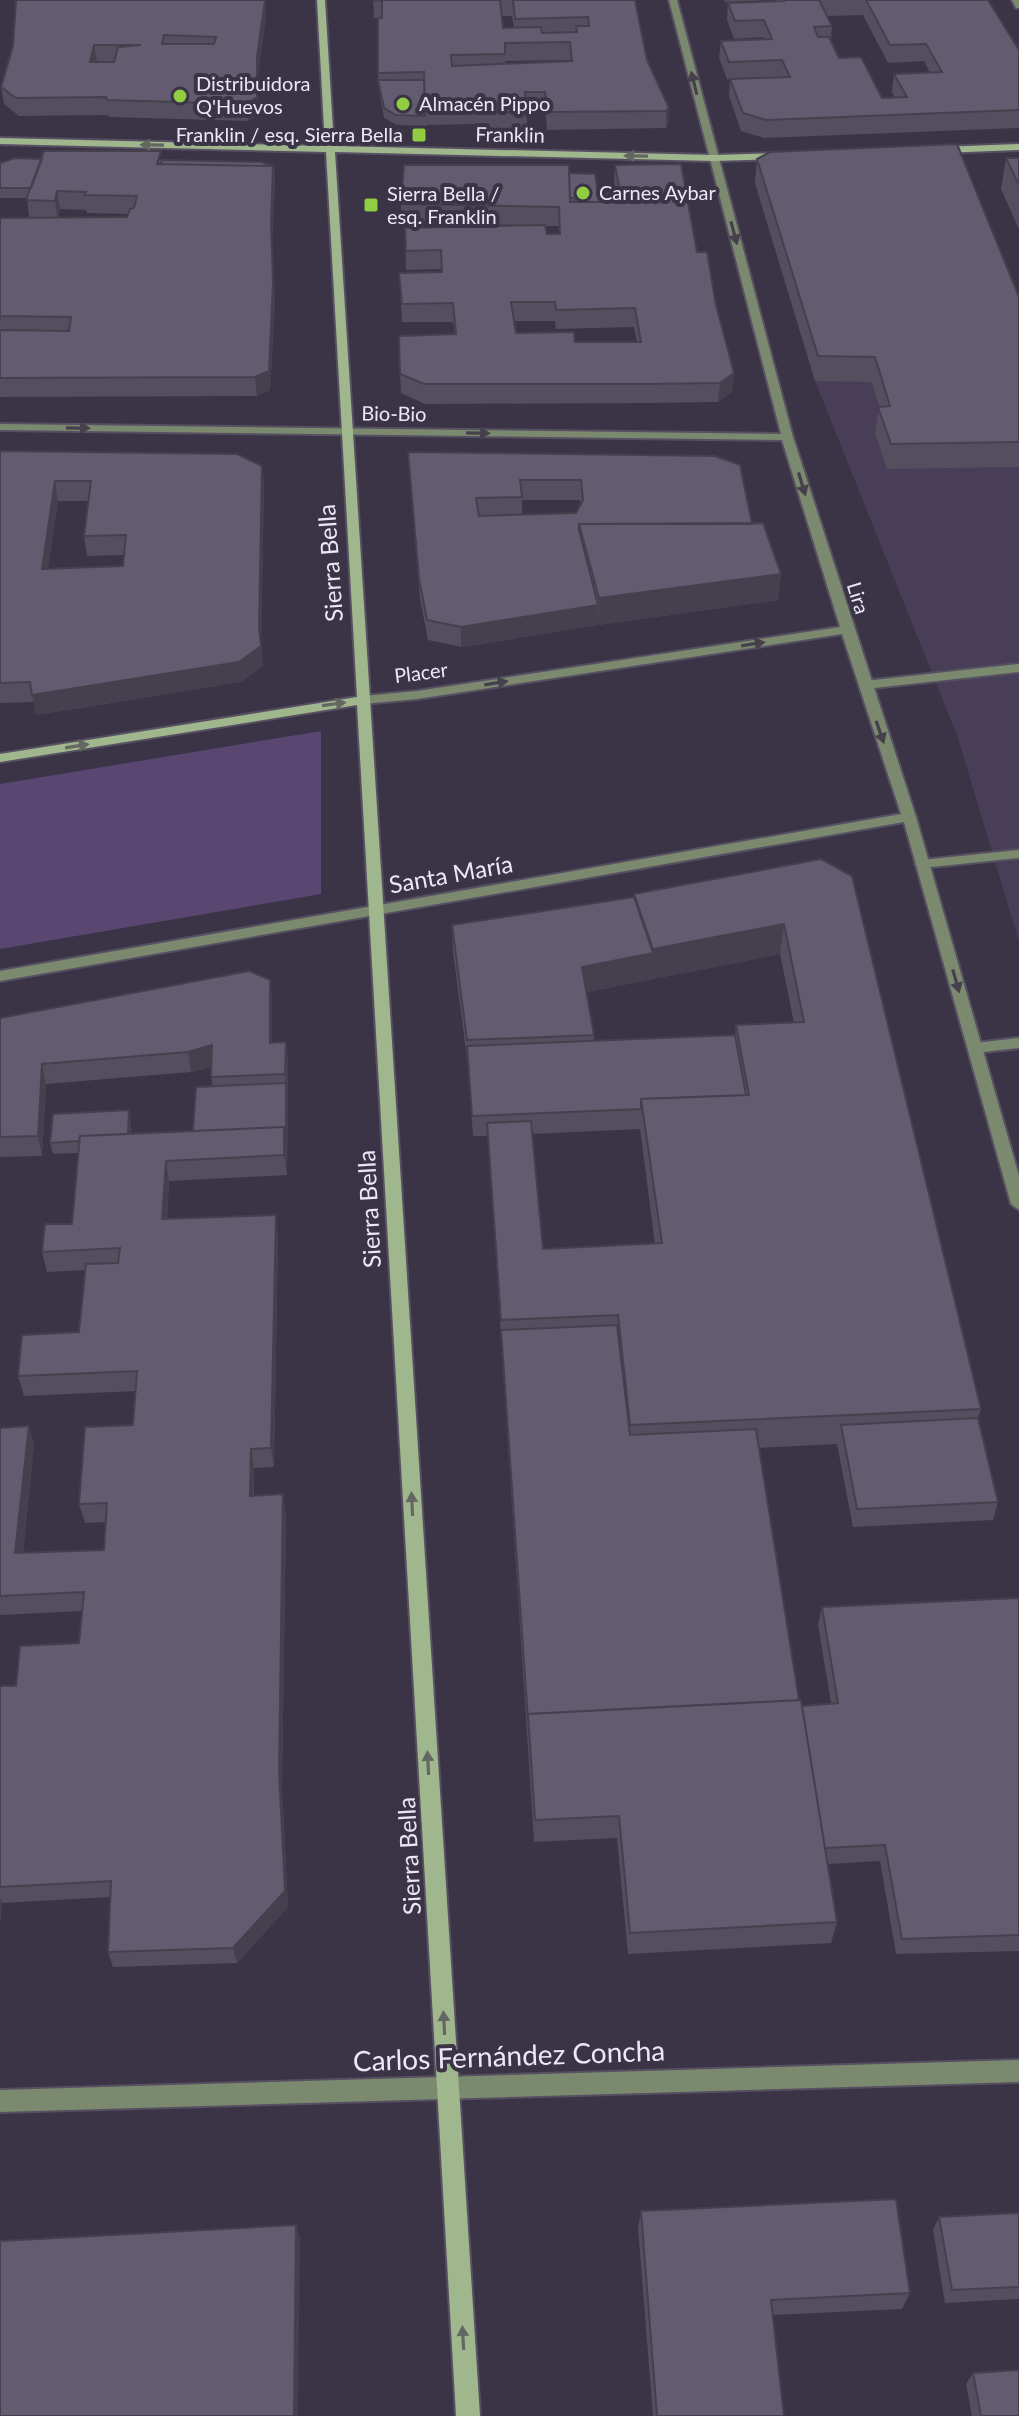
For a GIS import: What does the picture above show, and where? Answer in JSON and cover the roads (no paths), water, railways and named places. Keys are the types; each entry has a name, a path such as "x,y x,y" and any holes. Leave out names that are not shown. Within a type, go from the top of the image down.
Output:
{"main road":[{"name":"Sierra Bella","path":"321,0 468,2416"},
{"name":"Franklin","path":"0,141 714,158 790,155"},
{"path":"927,151 1019,147"},
{"name":"Placer","path":"0,758 363,700"}],"street":[{"name":"Lira","path":"673,0 787,437 909,817 1019,1204"},
{"path":"1016,0 1019,6"},
{"name":"Bio-Bio","path":"0,427 787,437"},
{"name":"Placer","path":"363,700 417,695 847,630"},
{"path":"865,685 1019,668"},
{"name":"Santa María","path":"0,976 909,817"},
{"path":"922,864 1019,854"},
{"path":"975,1048 1019,1043"},
{"name":"Carlos Fernández Concha","path":"0,2101 1019,2071"}],"place":[{"name":"Distribuidora Q'Huevos","path":"180,96"},
{"name":"Almacén Pippo","path":"403,104"},
{"name":"Franklin / esq. Sierra Bella","path":"419,135"},
{"name":"Carnes Aybar","path":"583,193"},
{"name":"Sierra Bella / esq. Franklin","path":"371,205"}]}
